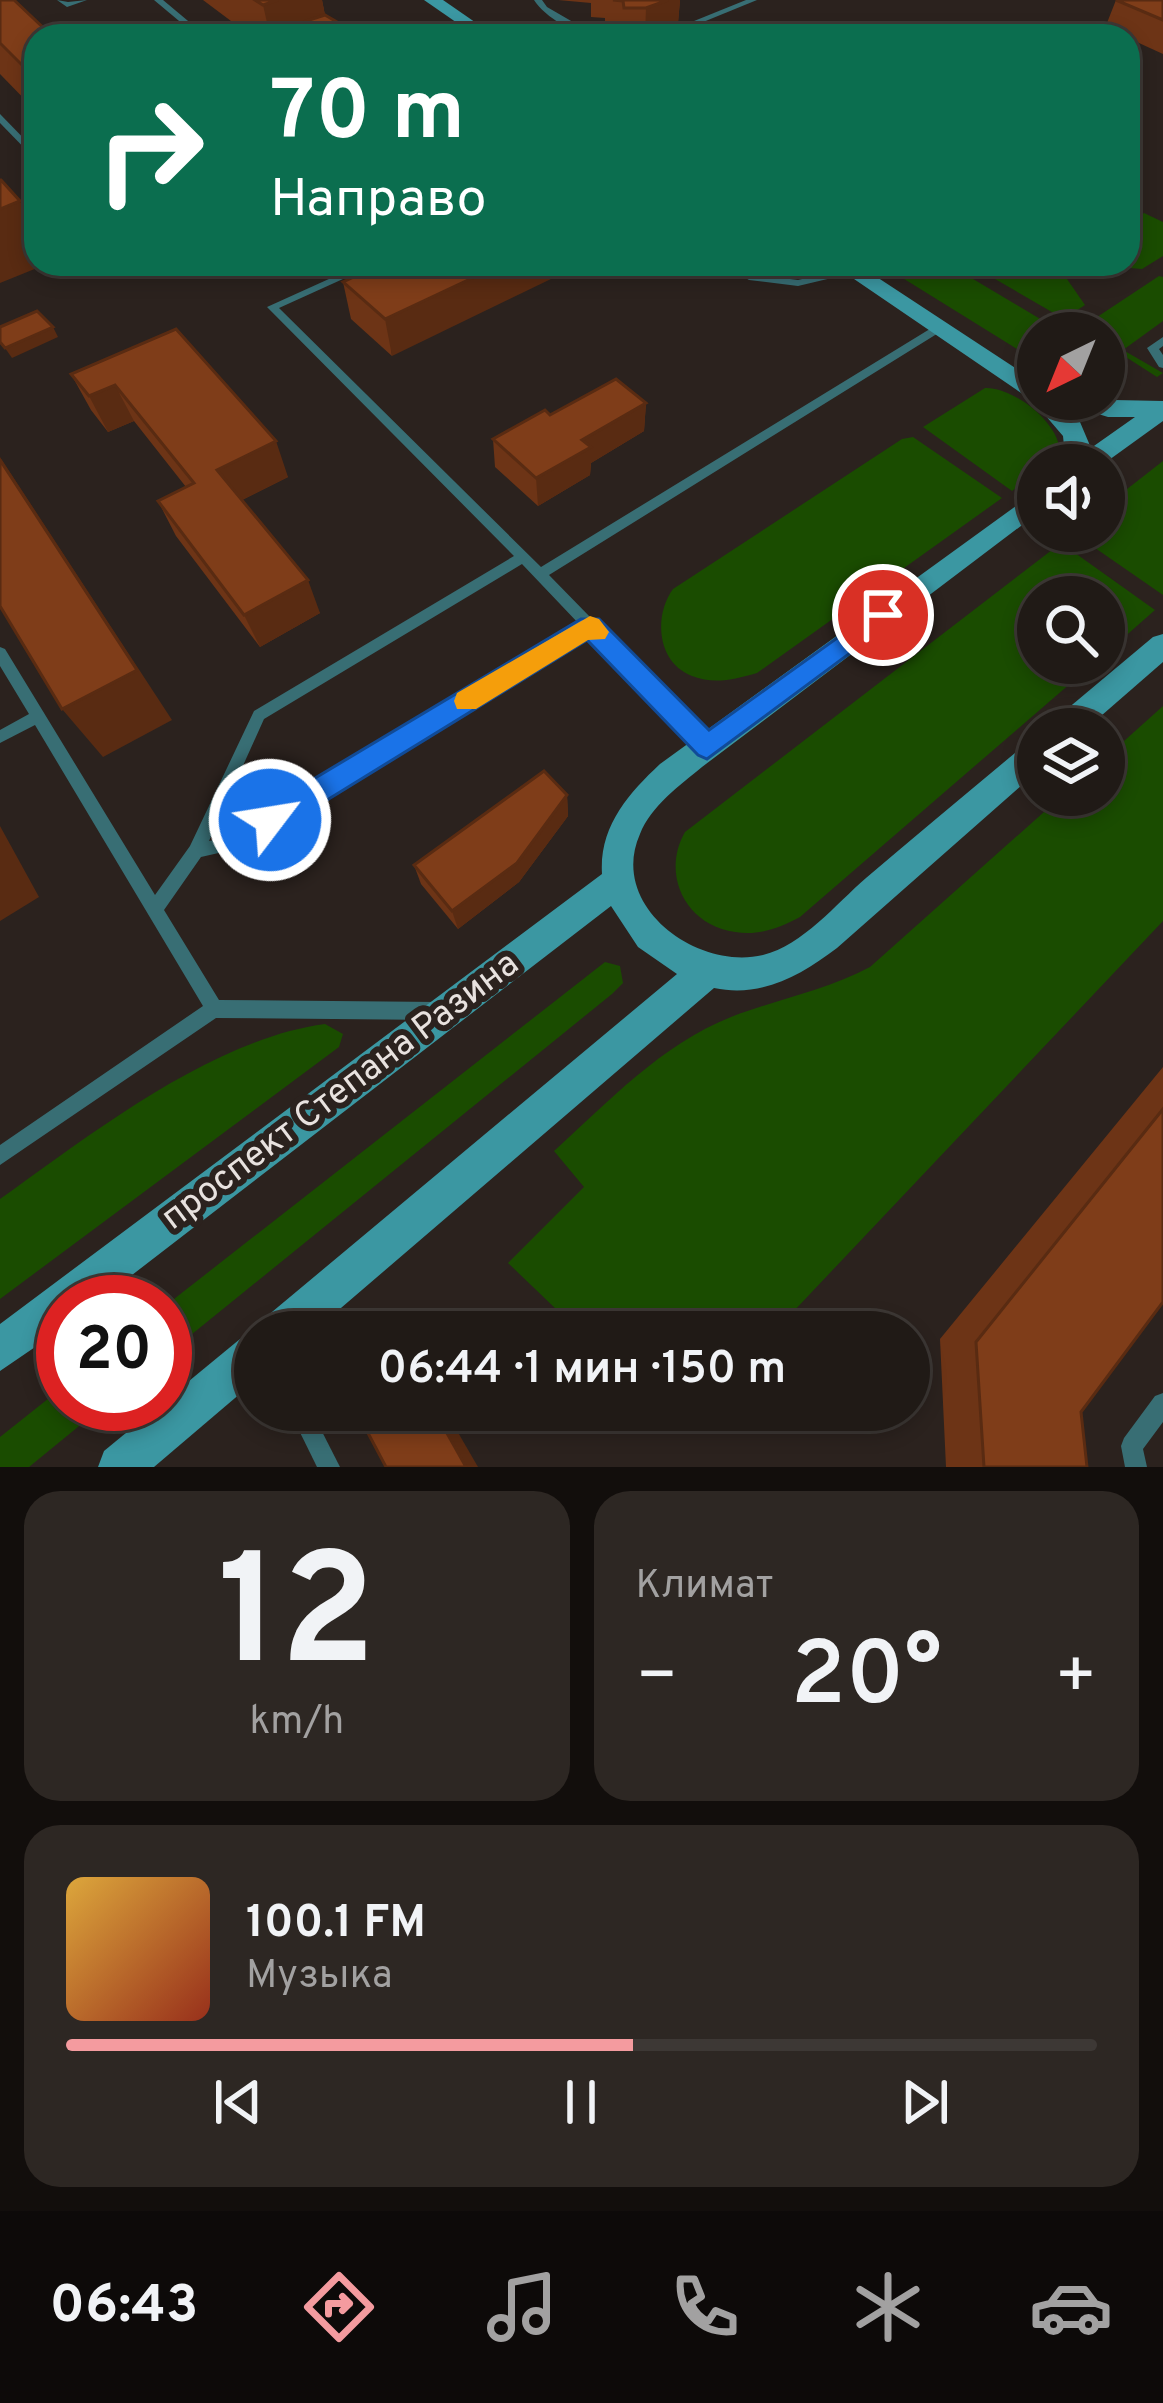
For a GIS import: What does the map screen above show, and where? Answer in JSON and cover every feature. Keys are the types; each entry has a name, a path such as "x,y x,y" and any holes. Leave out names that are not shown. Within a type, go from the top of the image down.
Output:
{"main road":[{"path":"432,0 467,24"},
{"path":"862,276 1017,378"},
{"path":"992,359 1017,372"},
{"path":"1125,409 1163,409"},
{"path":"1112,444 1163,409"},
{"path":"1017,516 707,747 644,800 625,827 615,856 618,881 630,913 666,952 705,974 761,973 810,947 1017,770"},
{"path":"1090,708 1163,645"},
{"name":"проспект Степана Разина","path":"99,1275 618,881"},
{"path":"306,1311 705,974"},
{"name":"проспект Степана Разина","path":"0,1350 36,1323"},
{"path":"120,1467 234,1372"}],"lane":[{"path":"62,0 67,5 83,0"},
{"path":"158,0 187,24"},
{"path":"538,0 544,9 571,24"},
{"path":"692,24 753,0"},
{"path":"0,117 24,144"},
{"path":"343,276 272,308 524,557 707,747"},
{"path":"749,277 798,284 822,276"},
{"path":"540,574 942,327"},
{"path":"1163,341 1153,348 1163,364"},
{"path":"155,909 196,850 259,715 524,557"},
{"path":"196,850 230,844 590,626"},
{"path":"0,653 214,1009"},
{"path":"0,737 38,716"},
{"path":"0,1156 214,1009 448,1011"},
{"path":"1136,1467 1132,1446 1163,1404"},
{"path":"311,1431 329,1467"}],"green space":[{"path":"1140,216 1163,222 1163,256 1142,269 1140,269"},
{"path":"899,276 968,276 1029,312 1017,312 1017,349"},
{"path":"990,276 1065,276 1085,305 1074,312 1052,312"},
{"path":"1163,277 1163,321 1125,349 1125,312 1105,312"},
{"path":"1125,351 1163,373 1157,377 1125,356"},
{"path":"985,388 997,389 1017,398 1017,420 1045,420 1059,444 1017,444 1017,487 1012,491 923,427"},
{"path":"913,437 1002,498 757,673 708,680 692,676 671,660 661,624 673,589 902,439"},
{"path":"1163,461 1163,595 1101,552 1125,552 1125,491"},
{"path":"1049,552 1074,552 1107,576 1018,576"},
{"path":"1017,577 1017,684 1070,684 1042,708 1017,708 1017,730 800,917 752,933 703,919 682,895 677,880 678,848 685,832"},
{"path":"1125,589 1155,610 1125,636"},
{"path":"1163,706 1163,921 794,1311 558,1311 508,1263 584,1187 554,1151 637,1076 706,1028 870,967 1039,816 1125,816 1125,740"},
{"path":"605,962 620,966 623,983 612,994 192,1334 192,1285"},
{"path":"325,1024 343,1034 339,1047 0,1299 0,1199 113,1119 197,1069 282,1033"},
{"path":"36,1408 36,1431 73,1431 29,1467 0,1467 0,1437"}],"building":[{"path":"0,0 14,0 39,24 24,24 24,67 0,43"},
{"path":"613,0 668,0 646,8 624,8 623,1"},
{"path":"1116,0 1163,0 1163,20"},
{"path":"325,15 337,22 310,24 306,21"},
{"path":"0,180 20,201 0,209"},
{"path":"356,276 476,276 385,319 343,282"},
{"path":"37,311 53,327 5,348 0,327"},
{"path":"176,329 276,441 217,470 308,580 244,615 158,501 194,483 115,385 89,396 71,374"},
{"path":"616,379 646,403 582,440 591,447 536,478 493,439 545,410 550,415"},
{"path":"0,460 137,670 62,709 0,606"},
{"path":"544,771 567,795 517,863 452,911 414,865"},
{"path":"1163,1109 1163,1302 1081,1412 1087,1467 984,1467 976,1342"},
{"path":"367,1431 446,1431 466,1467 386,1467"}],"slow traffic":[{"path":"467,701 590,626 596,632"}],"route":[{"path":"270,820 590,626 707,747 883,615"}]}
